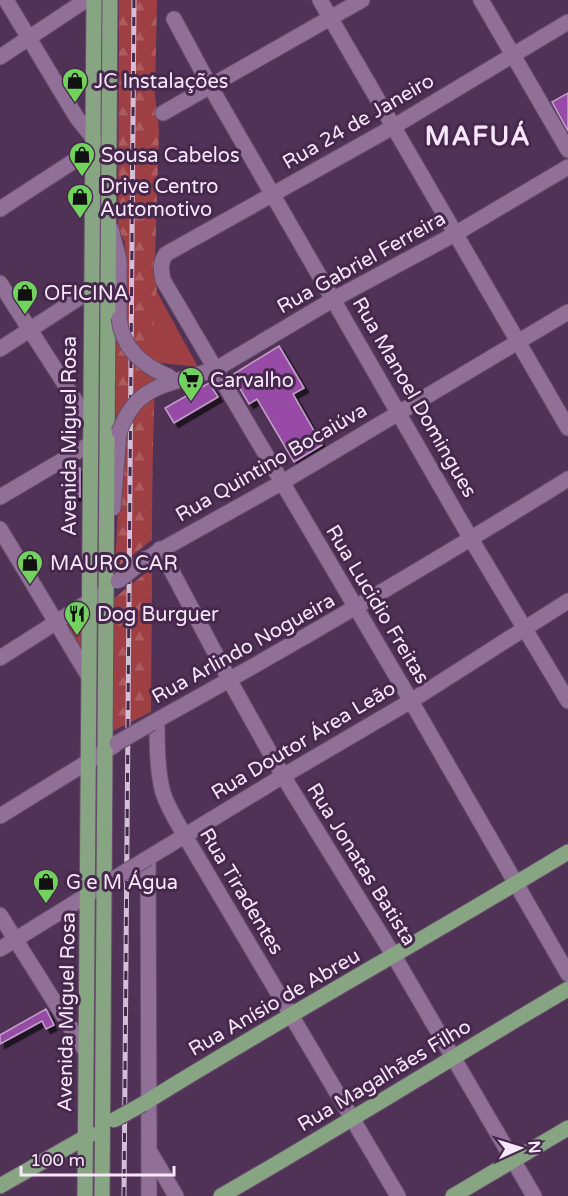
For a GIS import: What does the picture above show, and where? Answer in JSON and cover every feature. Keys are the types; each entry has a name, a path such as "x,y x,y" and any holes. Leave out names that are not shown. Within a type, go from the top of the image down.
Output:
{"main road":[{"name":"Avenida Miguel Rosa","path":"85,1196 89,422 94,0"},
{"name":"Avenida Miguel Rosa","path":"102,1196 109,1124 111,586 105,537 111,0"},
{"path":"94,90 111,89"},
{"name":"Rua Anísio de Abreu","path":"0,1186 109,1124 568,852"},
{"name":"Rua Magalhães Filho","path":"221,1196 353,1120 568,989"},
{"path":"453,1196 568,1128"}],"street":[{"path":"0,209 94,143 76,118 6,0"},
{"path":"0,57 86,0"},
{"path":"320,0 568,428"},
{"path":"163,113 362,0"},
{"path":"481,0 568,150"},
{"name":"Rua Manoel Domingues","path":"174,19 210,86 471,539 568,701"},
{"name":"Rua 24 de Janeiro","path":"166,254 393,127 568,22"},
{"name":"Rua Gabriel Ferreira","path":"105,537 113,504 119,432 137,400 155,388 174,380 216,369 334,299 455,234 568,166"},
{"path":"110,221 119,260 119,318 123,334 137,358 153,370 174,380"},
{"name":"Rua Lucidio Freitas","path":"166,254 162,259 160,269 163,280 411,701 568,974"},
{"path":"0,283 89,422"},
{"path":"0,349 91,290"},
{"name":"Rua Quintino Bocaiúva","path":"0,658 89,602 154,553 281,483 568,312"},
{"path":"0,497 90,444"},
{"name":"Rua Arlindo Nogueira","path":"0,816 111,747 355,608 568,479"},
{"path":"0,529 88,677"},
{"name":"Rua Jonatas Batista","path":"154,553 283,776 394,956 534,1196"},
{"name":"Rua Doutor Área Leão","path":"0,949 88,893 411,701 568,601"},
{"name":"Rua Tiradentes","path":"154,722 164,795 185,836 398,1196"},
{"path":"148,858 146,1102 149,1196"},
{"path":"0,915 86,1052"},
{"path":"149,1150 176,1196"}],"green space":[{"path":"119,0 157,0 155,95 159,130 152,540 115,569 121,445 124,430 116,419 115,330 123,323 125,243 118,227"},
{"path":"156,290 198,367 151,362"},
{"path":"152,568 151,712 113,731 113,599"},
{"path":"81,616 82,648 79,649 63,625"}],"building":[{"path":"568,93 568,131 552,102"},
{"path":"279,346 304,388 293,394 322,445 294,462 257,399 249,404 232,375"},
{"name":"Carvalho","path":"209,383 218,397 174,423 165,408"},
{"path":"70,468 80,468 80,497 67,495 63,472 70,471"},
{"path":"46,1009 54,1025 46,1029 42,1021 0,1044 0,1035"}],"railway":[{"path":"124,1196 134,0"}],"place":[{"name":"JC Instalações","path":"75,104"},
{"name":"Sousa Cabelos","path":"82,178"},
{"name":"Drive Centro Automotivo","path":"80,220"},
{"name":"OFICINA","path":"25,316"},
{"name":"Carvalho","path":"191,403"},
{"name":"MAURO CAR","path":"30,586"},
{"name":"Dog Burguer","path":"77,637"},
{"name":"G e M Água","path":"46,905"}],"district":[{"name":"MAFUÁ","path":"478,136"}]}
